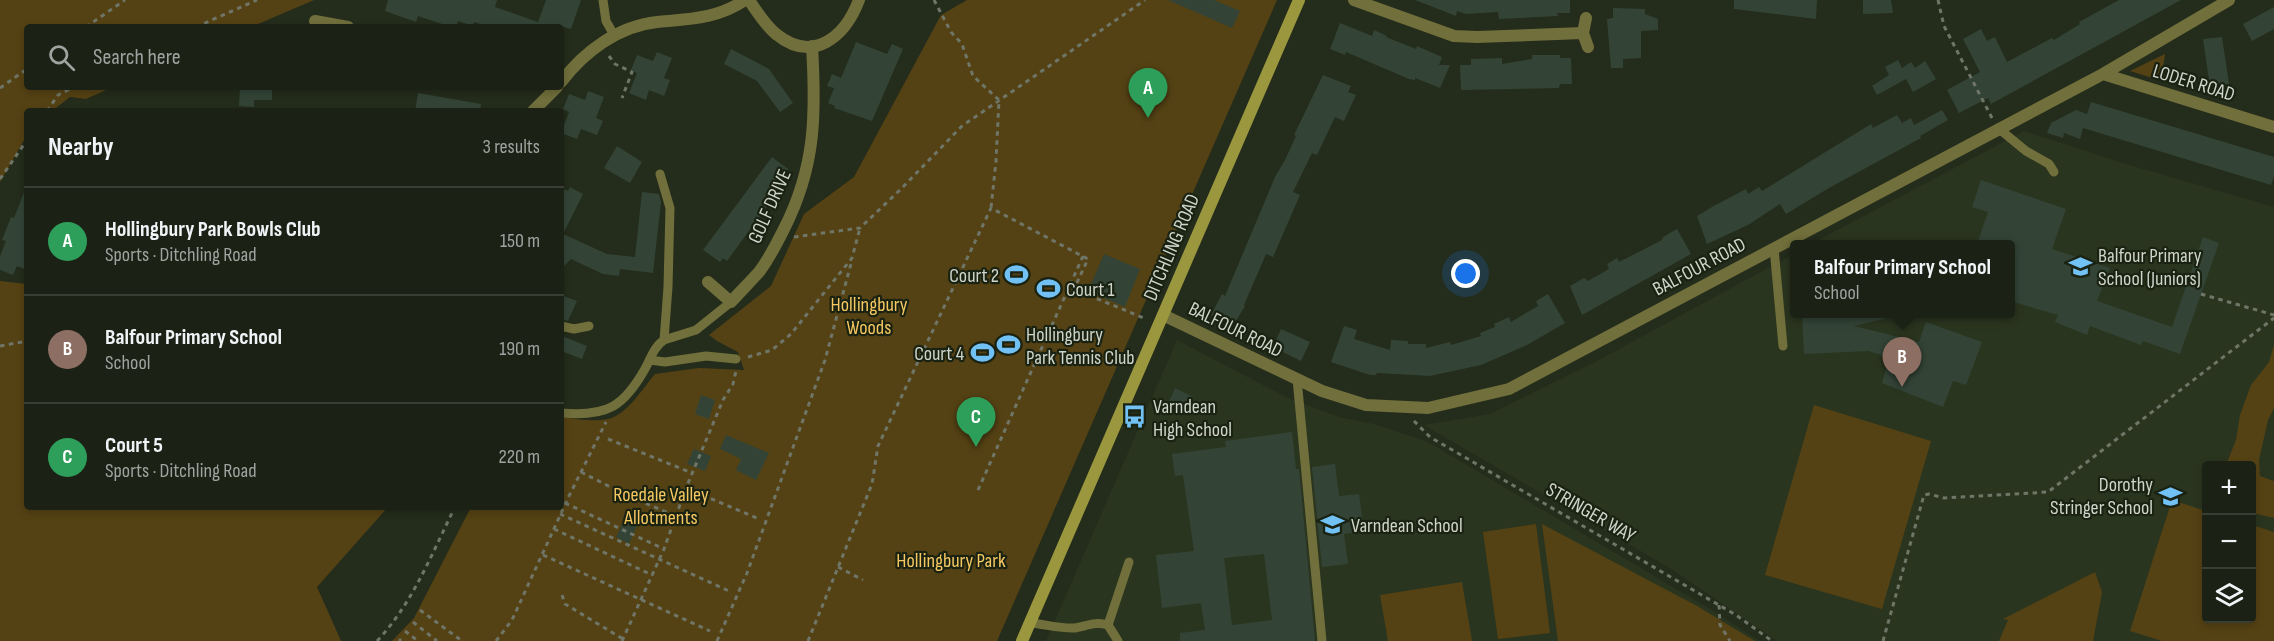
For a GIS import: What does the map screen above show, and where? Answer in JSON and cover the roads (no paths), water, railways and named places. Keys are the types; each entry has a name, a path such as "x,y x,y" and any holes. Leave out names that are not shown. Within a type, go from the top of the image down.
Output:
{"street":[{"path":"567,67 614,35 646,24 707,18 747,0 776,34 795,44 812,46 825,43 843,30 862,1"},
{"name":"DITCHLING ROAD","path":"1022,641 1299,0"},
{"path":"1354,0 1454,36 1583,33"},
{"name":"BALFOUR ROAD","path":"1161,320 1322,390 1366,405 1428,408 1509,389 2103,74 2229,0"},
{"path":"1586,18 1583,33 1588,47"},
{"path":"315,21 332,24"},
{"name":"GOLF DRIVE","path":"731,302 759,271 779,239 798,198 808,166 813,138 815,111 812,46"},
{"name":"LODER ROAD","path":"2103,74 2274,127"},
{"path":"536,108 554,90"},
{"path":"708,282 731,302"}],"lane":[{"path":"603,0 606,21 614,35"},
{"path":"1998,129 2026,151 2049,164 2054,172"},
{"path":"660,174 670,208 664,340"},
{"path":"1774,248 1783,346"},
{"path":"564,413 587,414 610,409 625,399 656,347 664,340 696,330 731,302"},
{"path":"564,327 574,329 589,326"},
{"path":"650,360 665,362 706,356 736,359"},
{"path":"1297,379 1322,641"},
{"path":"1108,625 1129,562"},
{"path":"1030,623 1069,628 1092,623 1108,625"},
{"path":"1108,625 1118,641"}],"place":[{"name":"Hollingbury Park Bowls Club","path":"1148,118"},
{"name":"Balfour Primary School (Juniors)","path":"2080,266"},
{"name":"Court 2","path":"1017,275"},
{"name":"Court 1","path":"1048,289"},
{"name":"Hollingbury Park Tennis Club","path":"1008,345"},
{"name":"Court 4","path":"982,353"},
{"name":"Balfour Primary School","path":"1902,387"},
{"name":"Varndean High School","path":"1135,417"},
{"name":"Court 5","path":"976,447"},
{"name":"Dorothy Stringer School","path":"2171,496"},
{"name":"Varndean School","path":"1333,525"}],"park label":[{"name":"Hollingbury Woods","path":"869,316"},
{"name":"Roedale Valley Allotments","path":"661,506"},
{"name":"Hollingbury Park","path":"951,560"}]}
